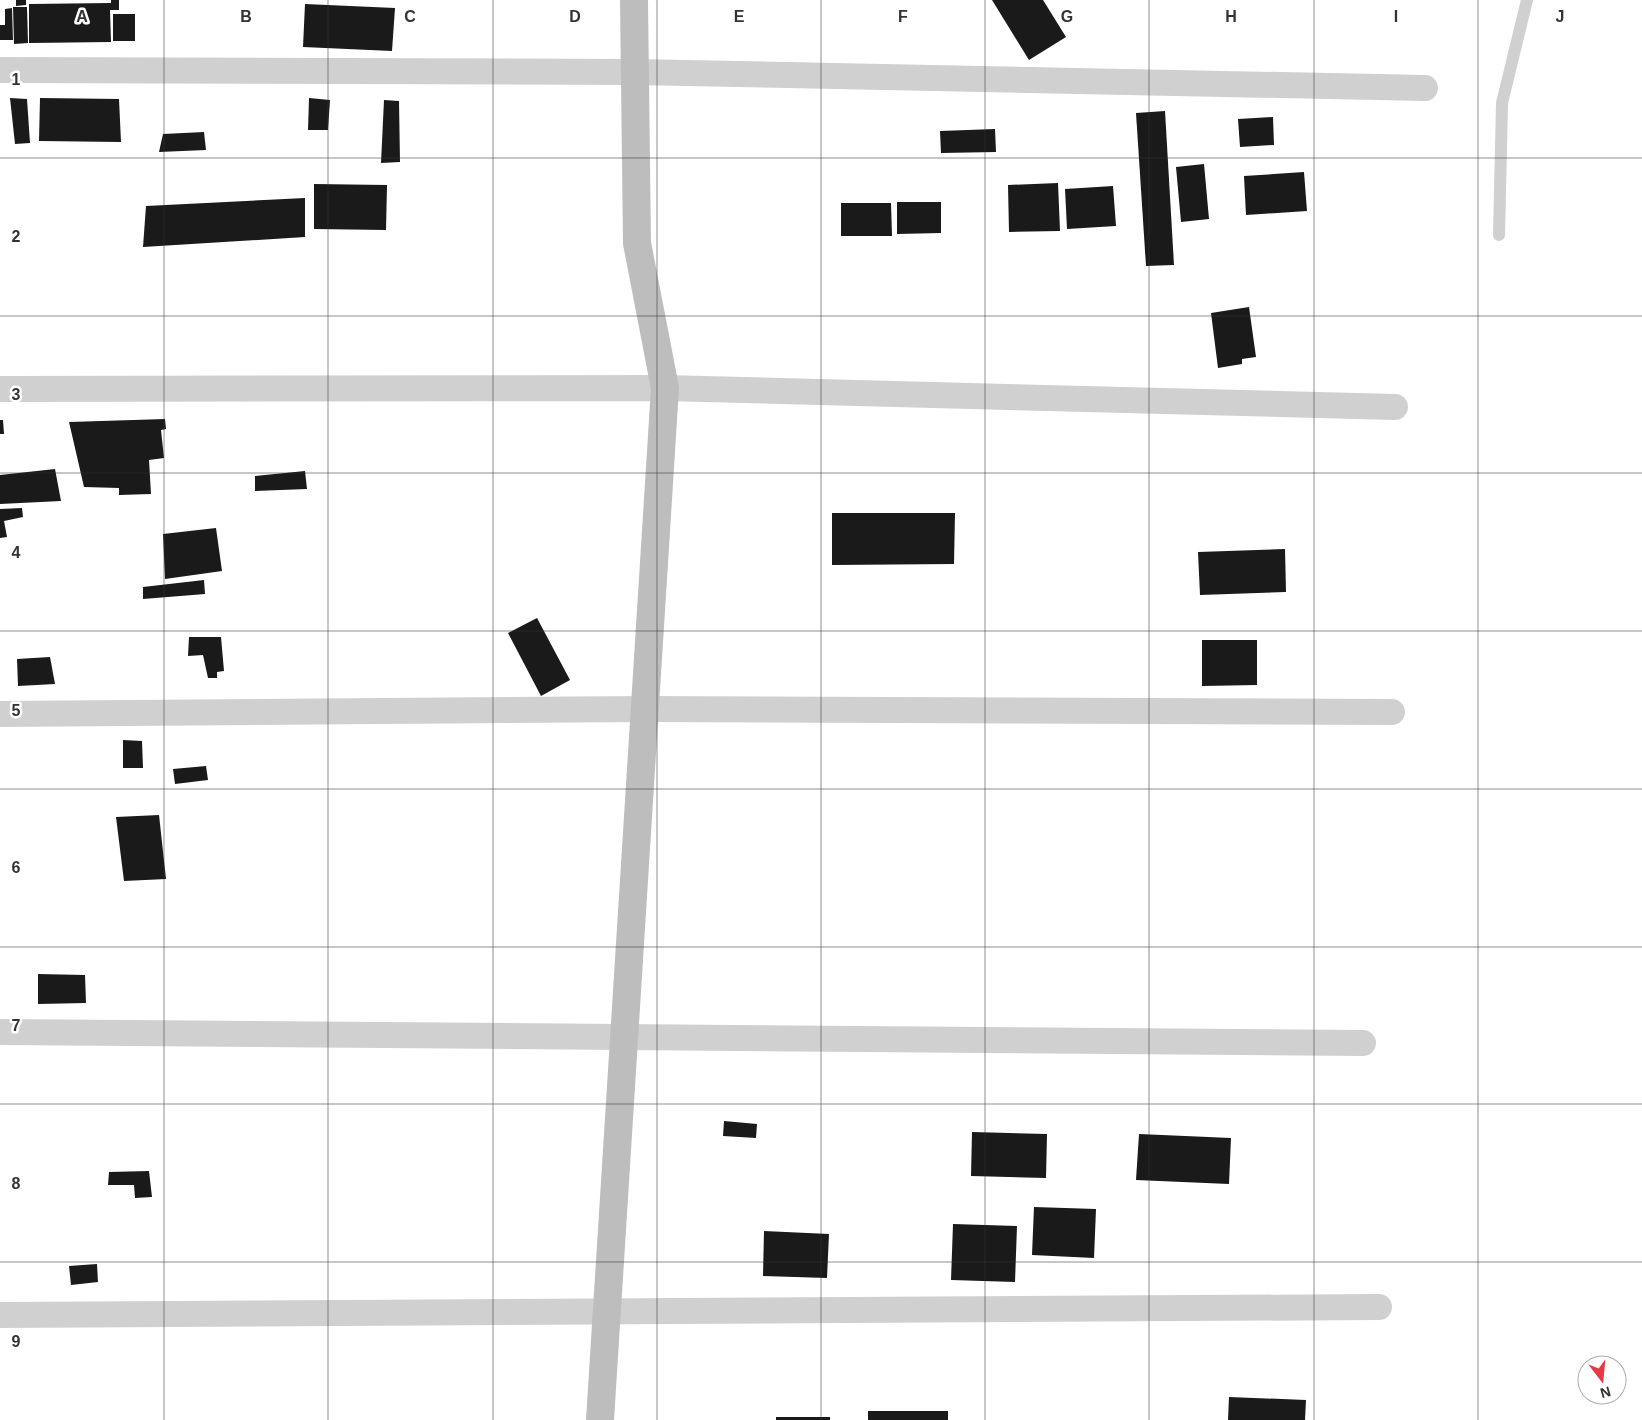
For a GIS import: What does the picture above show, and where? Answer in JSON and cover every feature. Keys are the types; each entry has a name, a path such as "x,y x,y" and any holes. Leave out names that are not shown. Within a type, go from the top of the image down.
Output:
{"street":[{"path":"600,1420 665,388 637,243 634,0"},
{"path":"0,70 635,72 1425,88"},
{"path":"0,389 665,388 1395,407"},
{"path":"0,714 644,709 1392,712"},
{"path":"0,1032 1363,1043"},
{"path":"0,1314 1380,1307"}],"lane":[{"path":"1499,235 1502,103 1527,0"}],"building":[{"path":"16,0 26,0 26,5 16,6"},
{"path":"111,0 119,0 119,10 110,10 111,42 29,43 29,4 111,3"},
{"path":"992,0 1043,0 1066,37 1029,60"},
{"path":"305,4 395,8 392,51 303,47"},
{"path":"13,7 27,7 28,43 14,44"},
{"path":"12,8 13,40 0,40 0,25 5,25 5,9"},
{"path":"113,14 135,14 135,41 113,41"},
{"path":"10,98 27,99 30,143 15,144"},
{"path":"40,98 119,99 121,142 39,141"},
{"path":"309,98 330,100 328,130 308,130"},
{"path":"384,100 399,101 400,162 381,163"},
{"path":"1165,111 1174,265 1146,266 1136,113"},
{"path":"1273,117 1274,145 1240,147 1238,119"},
{"path":"995,129 996,152 941,153 940,131"},
{"path":"204,132 206,150 159,152 163,134"},
{"path":"1204,164 1209,219 1181,222 1176,167"},
{"path":"1304,172 1307,211 1246,215 1244,176"},
{"path":"1058,183 1060,231 1009,232 1008,185"},
{"path":"314,184 387,185 386,230 314,229"},
{"path":"1113,186 1116,226 1067,229 1065,189"},
{"path":"305,198 305,237 143,247 146,206"},
{"path":"897,202 941,202 941,233 897,234"},
{"path":"841,203 891,203 892,236 841,236"},
{"path":"1249,307 1256,357 1242,359 1242,364 1218,368 1211,313"},
{"path":"165,419 166,429 161,430 164,458 149,460 151,494 119,495 119,488 84,487 69,422"},
{"path":"0,420 3,420 4,434 0,434"},
{"path":"55,469 61,501 0,504 0,475"},
{"path":"305,471 307,489 255,491 255,476"},
{"path":"22,508 23,517 4,521 7,537 0,538 0,509"},
{"path":"832,513 955,513 954,564 832,565"},
{"path":"216,528 222,571 165,579 163,534"},
{"path":"1285,549 1286,592 1200,595 1198,552"},
{"path":"204,580 205,594 143,599 143,587"},
{"path":"537,618 570,680 541,696 508,633"},
{"path":"189,637 221,637 224,671 217,672 217,678 208,678 203,655 188,656"},
{"path":"1202,640 1257,640 1257,685 1202,686"},
{"path":"50,657 55,684 18,686 17,659"},
{"path":"123,740 142,741 143,768 123,768"},
{"path":"206,766 208,780 175,784 173,769"},
{"path":"159,815 166,879 124,881 116,817"},
{"path":"38,974 85,975 86,1003 38,1004"},
{"path":"724,1121 757,1124 756,1138 723,1136"},
{"path":"972,1132 1047,1134 1046,1178 971,1176"},
{"path":"1139,1134 1231,1138 1229,1184 1136,1180"},
{"path":"149,1171 152,1197 135,1198 134,1185 108,1185 109,1172"},
{"path":"1034,1207 1096,1209 1094,1258 1032,1255"},
{"path":"953,1224 1017,1226 1015,1282 951,1280"},
{"path":"764,1231 829,1234 827,1278 763,1276"},
{"path":"97,1264 98,1282 71,1285 69,1266"},
{"path":"1229,1397 1306,1400 1305,1420 1228,1420"},
{"path":"868,1411 948,1411 948,1420 868,1420"},
{"path":"776,1417 830,1417 830,1420 776,1420"}]}
